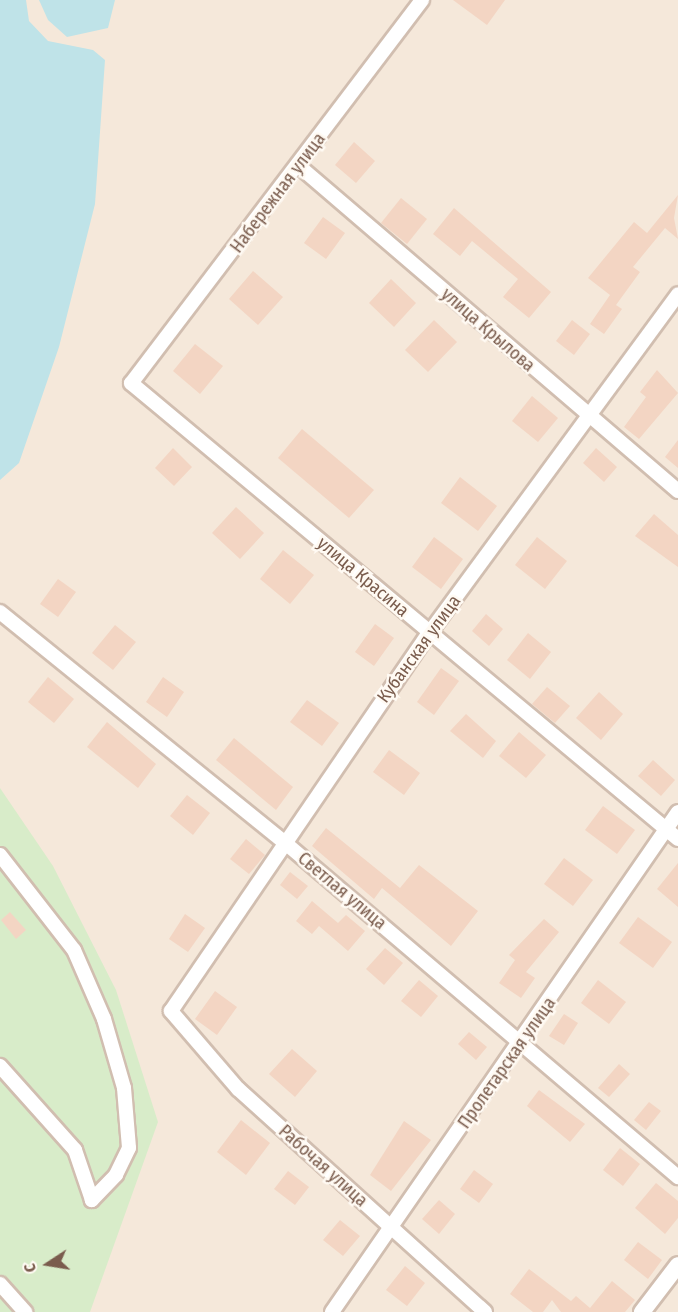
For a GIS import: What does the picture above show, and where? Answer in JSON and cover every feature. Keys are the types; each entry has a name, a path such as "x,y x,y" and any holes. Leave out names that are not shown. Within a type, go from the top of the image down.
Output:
{"street":[{"name":"Набережная улица","path":"131,383 300,167 422,0"},
{"name":"улица Крылова","path":"300,167 591,420 678,491"},
{"name":"Кубанская улица","path":"171,1011 283,841 430,632 591,420 678,294"},
{"name":"улица Красина","path":"131,383 678,840"},
{"name":"Светлая улица","path":"0,612 283,841 678,1178"},
{"name":"Пролетарская улица","path":"332,1312 522,1044 678,812"},
{"path":"0,855 74,950 104,1019 124,1088 129,1148 93,1200 75,1150 0,1066"},
{"name":"Рабочая улица","path":"171,1011 238,1089 485,1312"},
{"path":"642,1312 678,1265"},
{"path":"0,1284 25,1312"}],"shaded area":[{"path":"0,0 678,0 678,1312 0,1312"}],"green space":[{"path":"0,788 53,866 116,990 158,1122 90,1312 0,1312"}],"water":[{"path":"0,0 26,0 29,21 48,41 93,50 105,60 95,204 59,347 19,463 0,480"},
{"path":"39,0 115,0 108,28 67,37 48,20"}],"building":[{"path":"453,0 505,0 487,25"},
{"path":"354,142 375,161 356,183 335,165"},
{"path":"678,195 674,218 678,239 665,228 633,267 640,272 616,305 622,309 604,334 590,324 610,295 588,278 634,222 647,233"},
{"path":"401,198 427,219 407,244 381,223"},
{"path":"454,208 551,292 529,318 503,297 518,279 472,241 460,256 433,234"},
{"path":"323,217 345,233 326,259 304,243"},
{"path":"253,271 283,297 258,325 229,299"},
{"path":"391,279 416,303 394,327 369,303"},
{"path":"434,320 457,342 428,372 405,350"},
{"path":"572,320 590,334 574,355 556,341"},
{"path":"195,344 223,366 200,394 173,371"},
{"path":"657,370 678,393 639,439 624,427 646,397 640,392"},
{"path":"532,396 558,418 538,442 512,421"},
{"path":"302,429 374,490 349,518 278,458"},
{"path":"678,440 678,468 665,457"},
{"path":"173,448 192,467 174,486 155,468"},
{"path":"596,448 617,467 604,482 583,463"},
{"path":"460,477 497,506 478,531 441,503"},
{"path":"236,507 264,533 240,559 212,533"},
{"path":"654,514 678,535 678,567 635,536"},
{"path":"434,537 463,559 441,589 412,567"},
{"path":"537,537 567,561 545,589 515,565"},
{"path":"283,550 314,575 290,604 260,579"},
{"path":"58,579 76,592 58,617 40,604"},
{"path":"486,614 503,629 489,646 472,631"},
{"path":"375,624 394,638 374,666 355,652"},
{"path":"115,625 136,642 113,670 92,653"},
{"path":"528,633 551,652 530,679 507,660"},
{"path":"441,668 459,681 434,715 417,702"},
{"path":"48,677 74,699 54,723 28,702"},
{"path":"163,677 184,692 167,717 146,702"},
{"path":"547,687 570,706 555,723 532,704"},
{"path":"599,692 623,714 601,740 576,718"},
{"path":"307,700 339,723 322,746 290,722"},
{"path":"466,714 496,741 483,758 450,731"},
{"path":"107,722 156,764 138,788 87,747"},
{"path":"519,732 546,755 526,778 499,756"},
{"path":"234,738 293,787 276,810 216,760"},
{"path":"389,750 420,773 404,795 373,772"},
{"path":"653,760 675,780 661,796 638,776"},
{"path":"187,795 210,813 193,835 170,816"},
{"path":"603,806 635,830 617,854 585,830"},
{"path":"326,828 400,888 419,865 478,911 451,946 382,888 374,899 312,846"},
{"path":"246,839 265,855 249,874 230,859"},
{"path":"564,858 593,880 573,906 544,884"},
{"path":"678,863 678,907 657,889"},
{"path":"290,872 308,886 297,899 280,885"},
{"path":"312,901 338,923 346,915 365,931 348,951 319,926 312,934 296,921"},
{"path":"10,912 26,930 16,939 1,920"},
{"path":"185,914 205,928 188,952 169,939"},
{"path":"638,917 672,942 653,968 619,943"},
{"path":"544,919 559,932 526,972 535,978 521,998 499,983 515,960 509,955"},
{"path":"385,948 403,963 384,985 366,969"},
{"path":"419,980 438,996 421,1017 401,1001"},
{"path":"598,980 626,1002 609,1024 581,1003"},
{"path":"215,991 237,1007 217,1035 195,1019"},
{"path":"564,1014 578,1023 564,1045 549,1036"},
{"path":"469,1032 487,1047 476,1060 458,1044"},
{"path":"292,1049 317,1071 295,1097 269,1074"},
{"path":"619,1064 630,1074 609,1097 598,1088"},
{"path":"539,1090 585,1124 570,1142 527,1106"},
{"path":"649,1102 661,1111 646,1130 634,1120"},
{"path":"241,1120 270,1143 246,1175 217,1152"},
{"path":"404,1121 431,1140 391,1191 370,1175"},
{"path":"620,1148 640,1164 623,1186 603,1170"},
{"path":"474,1170 493,1184 479,1203 460,1189"},
{"path":"288,1171 309,1187 295,1205 274,1189"},
{"path":"656,1183 678,1201 678,1218 665,1234 635,1208"},
{"path":"439,1200 455,1214 439,1234 422,1219"},
{"path":"340,1220 360,1236 343,1256 323,1240"},
{"path":"638,1242 662,1260 648,1279 624,1260"},
{"path":"405,1266 425,1283 407,1306 386,1290"},
{"path":"529,1269 571,1301 576,1296 590,1308 612,1281 635,1300 625,1312 561,1312 552,1300 543,1312 533,1312 510,1294"}]}
